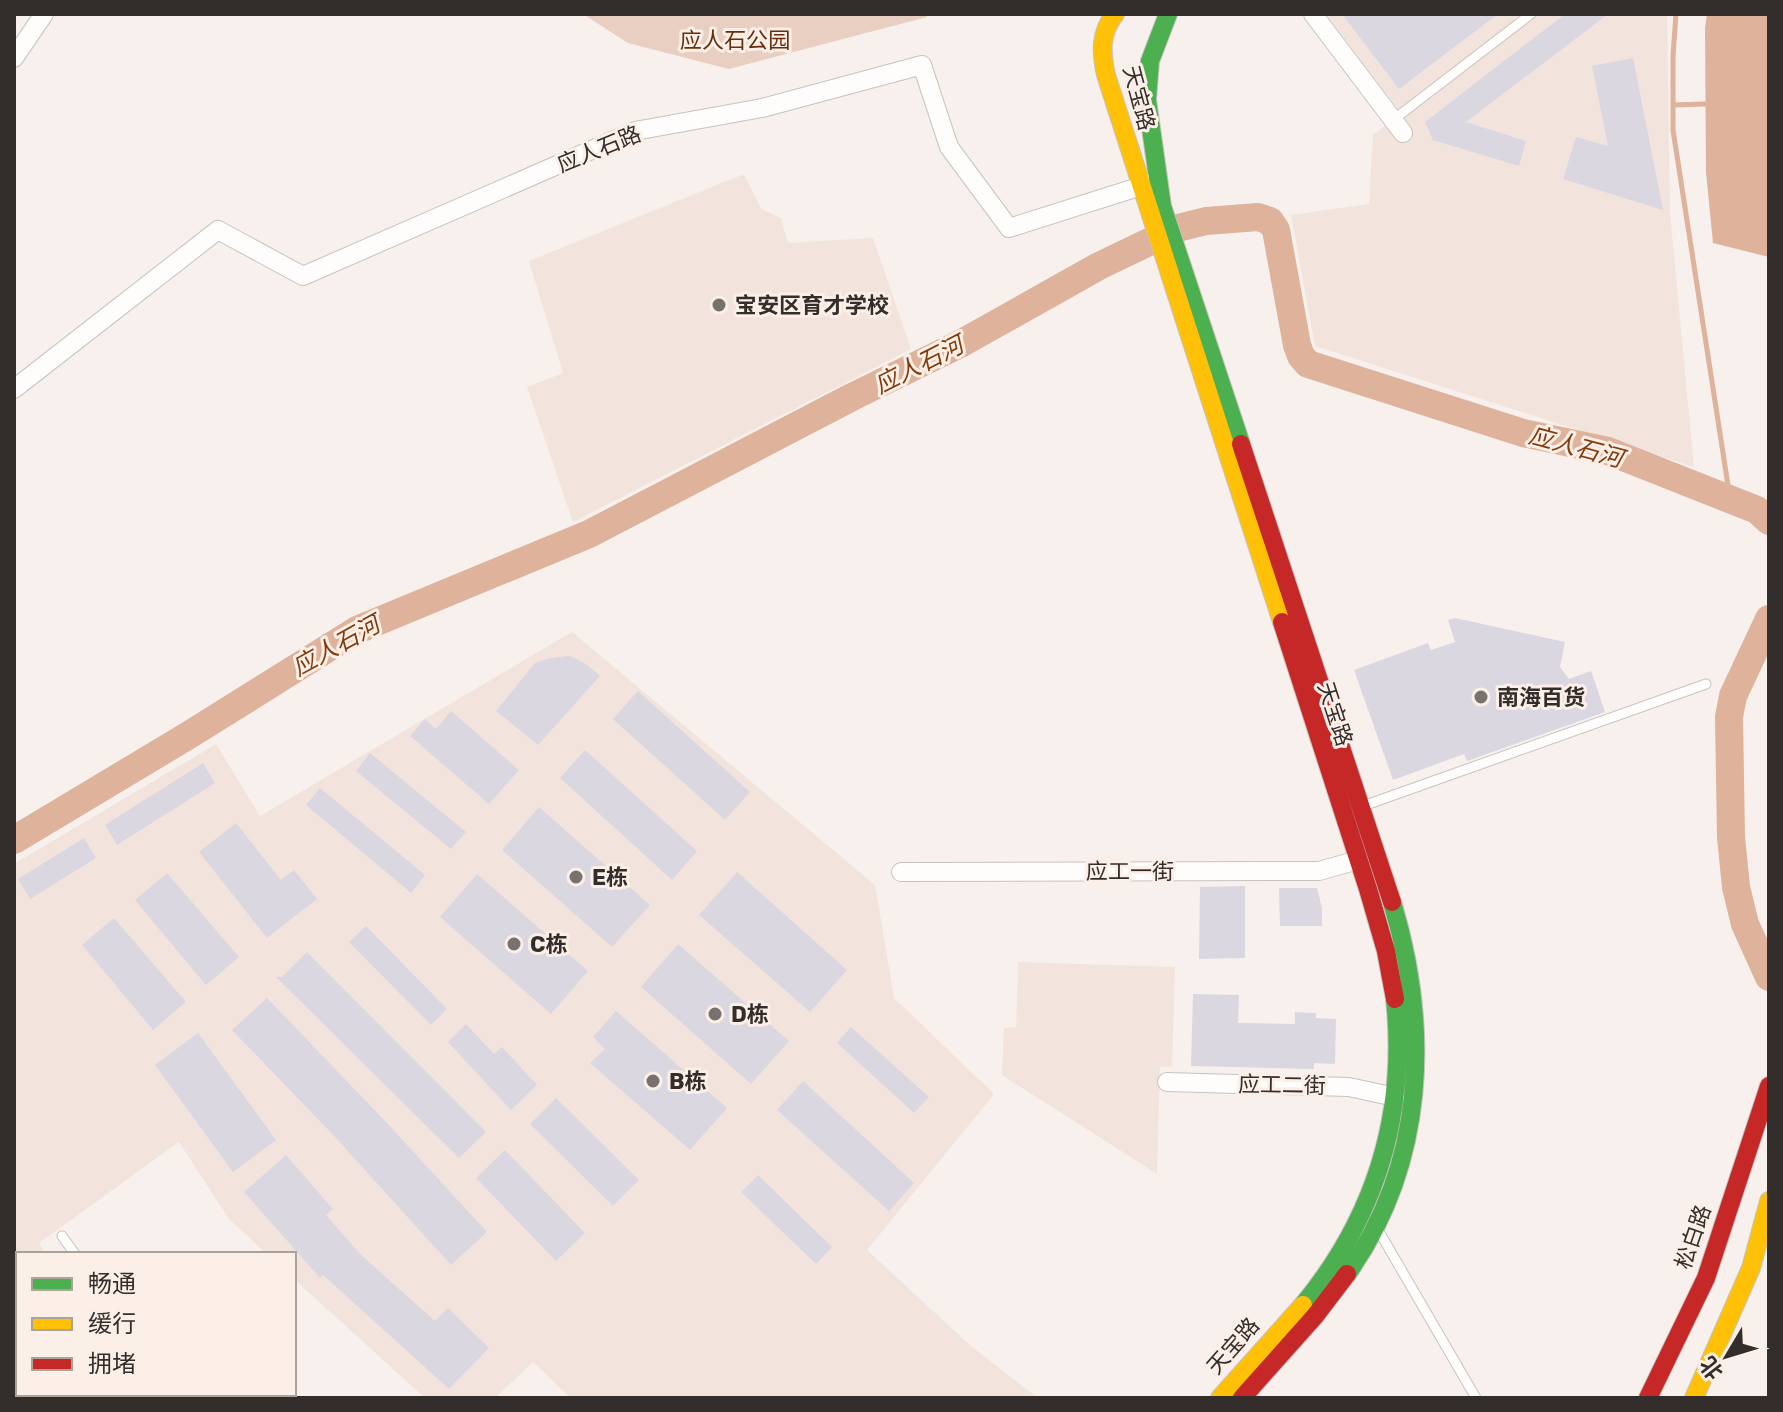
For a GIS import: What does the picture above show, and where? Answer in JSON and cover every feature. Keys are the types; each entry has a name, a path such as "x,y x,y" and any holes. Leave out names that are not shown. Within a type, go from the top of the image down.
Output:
{"street":[{"path":"14,58 44,14"},
{"name":"天宝路","path":"1115,14 1104,29 1101,47 1117,113 1139,186 1155,209 1172,263 1358,860 1382,940 1397,1011 1399,1053 1395,1097 1381,1165 1351,1236 1332,1268 1220,1398"},
{"name":"天宝路","path":"1155,209 1158,181 1147,100 1150,61 1168,14"},
{"path":"1313,14 1398,126"},
{"name":"应人石路","path":"14,389 218,230 303,276 635,131 762,108 922,65 949,147 1009,228 1158,181"},
{"name":"天宝路","path":"1172,263 1393,906 1410,971 1417,1027 1416,1081 1404,1143 1391,1189 1375,1225 1357,1260 1332,1294 1242,1398"},
{"name":"应工一街","path":"901,872 1319,871 1358,860"},
{"name":"应工二街","path":"1167,1082 1349,1087 1395,1097"},
{"name":"松白路","path":"1648,1398 1706,1278 1769,1086"},
{"path":"1694,1398 1751,1268 1769,1201"}],"lane":[{"path":"1398,126 1531,14"},
{"path":"1359,807 1706,684"},
{"path":"1375,1225 1476,1398"},
{"path":"62,1236 74,1252"}],"shaded area":[{"path":"1326,14 1667,14 1670,213 1694,467 1315,346 1291,215 1369,204 1373,135 1401,113"},
{"path":"1707,14 1769,14 1769,257 1713,243 1706,172"},
{"name":"宝安区育才学校","path":"744,174 761,209 781,218 788,243 873,238 911,349 573,522 527,387 563,373 529,261"},
{"path":"572,632 875,885 894,998 994,1094 867,1250 972,1347 1038,1398 571,1398 533,1362 495,1398 425,1398 296,1281 296,1252 265,1252 229,1219 179,1142 39,1243 44,1252 16,1252 14,1382 14,864 216,744 260,816"},
{"path":"1018,962 1175,967 1172,1066 1160,1067 1157,1174 1002,1075 1004,1028 1016,1027"}],"green space":[{"name":"应人石公园","path":"583,14 926,14 927,17 729,69 628,43"}],"building":[{"path":"1342,14 1498,14 1399,89"},
{"path":"1565,14 1608,14 1466,122 1526,141 1519,166 1433,140 1425,122"},
{"path":"1633,58 1663,210 1563,179 1576,137 1608,146 1592,66"},
{"name":"南海百货","path":"1455,618 1565,642 1560,667 1569,679 1591,671 1605,712 1467,761 1464,754 1393,780 1354,670 1428,643 1431,650 1455,642 1448,620"},
{"path":"570,656 600,676 538,745 496,711 535,663"},
{"path":"638,691 750,792 725,820 613,719"},
{"path":"451,711 519,770 489,804 410,736 425,719 436,729"},
{"path":"585,750 697,851 672,880 560,778"},
{"path":"370,753 466,832 451,849 356,771"},
{"path":"203,763 215,783 117,845 105,825"},
{"path":"320,788 425,875 411,893 306,805"},
{"name":"E栋","path":"539,807 650,905 612,947 502,850"},
{"path":"236,823 281,880 294,870 317,899 267,938 199,852"},
{"path":"84,838 96,858 30,899 18,879"},
{"path":"737,872 847,970 810,1012 699,915"},
{"path":"167,873 239,957 206,985 135,900"},
{"name":"C栋","path":"477,874 588,971 551,1014 440,917"},
{"path":"1245,886 1245,958 1199,959 1200,887"},
{"path":"1279,888 1317,888 1322,926 1280,926"},
{"path":"114,918 186,1002 153,1030 82,945"},
{"path":"366,926 447,1009 431,1025 349,942"},
{"name":"D栋","path":"678,944 789,1041 751,1084 641,987"},
{"path":"307,952 486,1132 459,1158 276,977 282,977"},
{"path":"1193,994 1239,995 1238,1023 1295,1024 1295,1012 1316,1013 1316,1018 1336,1019 1335,1064 1314,1063 1314,1069 1191,1066"},
{"path":"267,998 487,1232 451,1265 336,1138 232,1030"},
{"name":"B栋","path":"616,1011 727,1108 690,1150 590,1063 605,1049 593,1037"},
{"path":"466,1024 494,1054 502,1047 537,1085 511,1110 448,1042"},
{"path":"851,1027 929,1097 914,1113 837,1043"},
{"path":"198,1033 276,1140 233,1172 155,1065"},
{"path":"803,1081 914,1183 889,1211 777,1110"},
{"path":"556,1098 639,1180 613,1206 530,1124"},
{"path":"505,1150 585,1233 556,1261 476,1178"},
{"path":"286,1155 333,1209 326,1215 360,1254 435,1321 448,1308 489,1348 449,1389 323,1275 320,1278 244,1192"},
{"path":"758,1175 832,1247 816,1264 741,1192"}],"waterway":[{"path":"1676,14 1673,130 1730,498"},
{"path":"1673,105 1705,104"},
{"name":"应人石河","path":"14,840 357,630 589,534 960,344 1099,266 1178,228 1206,221 1258,217 1270,221 1276,230 1297,345 1308,364 1523,433 1608,451 1757,510 1769,521"},
{"name":"应人石河","path":"1769,619 1733,696 1729,717 1731,837 1736,887 1745,924 1769,977"}],"traffic: fast":[{"path":"1168,14 1150,61 1147,100 1162,206 1241,444"},
{"path":"1347,1274 1373,1231 1393,1187 1406,1141 1413,1094 1415,1046 1412,998 1392,902"},
{"path":"1303,1305 1350,1236 1381,1162 1396,1083 1395,999"}],"traffic: slow":[{"path":"1115,14 1103,43 1106,75 1282,622"},
{"path":"1694,1398 1751,1268 1769,1201"},
{"path":"1220,1398 1303,1305"}],"traffic: jam":[{"path":"1241,444 1392,902"},
{"path":"1282,622 1368,889 1386,951 1395,999"},
{"path":"1648,1398 1706,1278 1769,1086"},
{"path":"1242,1398 1315,1316 1347,1274"}],"place":[{"name":"宝安区育才学校","path":"719,305"},
{"name":"南海百货","path":"1481,697"},
{"name":"E栋","path":"576,877"},
{"name":"C栋","path":"514,944"},
{"name":"D栋","path":"715,1014"},
{"name":"B栋","path":"653,1081"}]}
